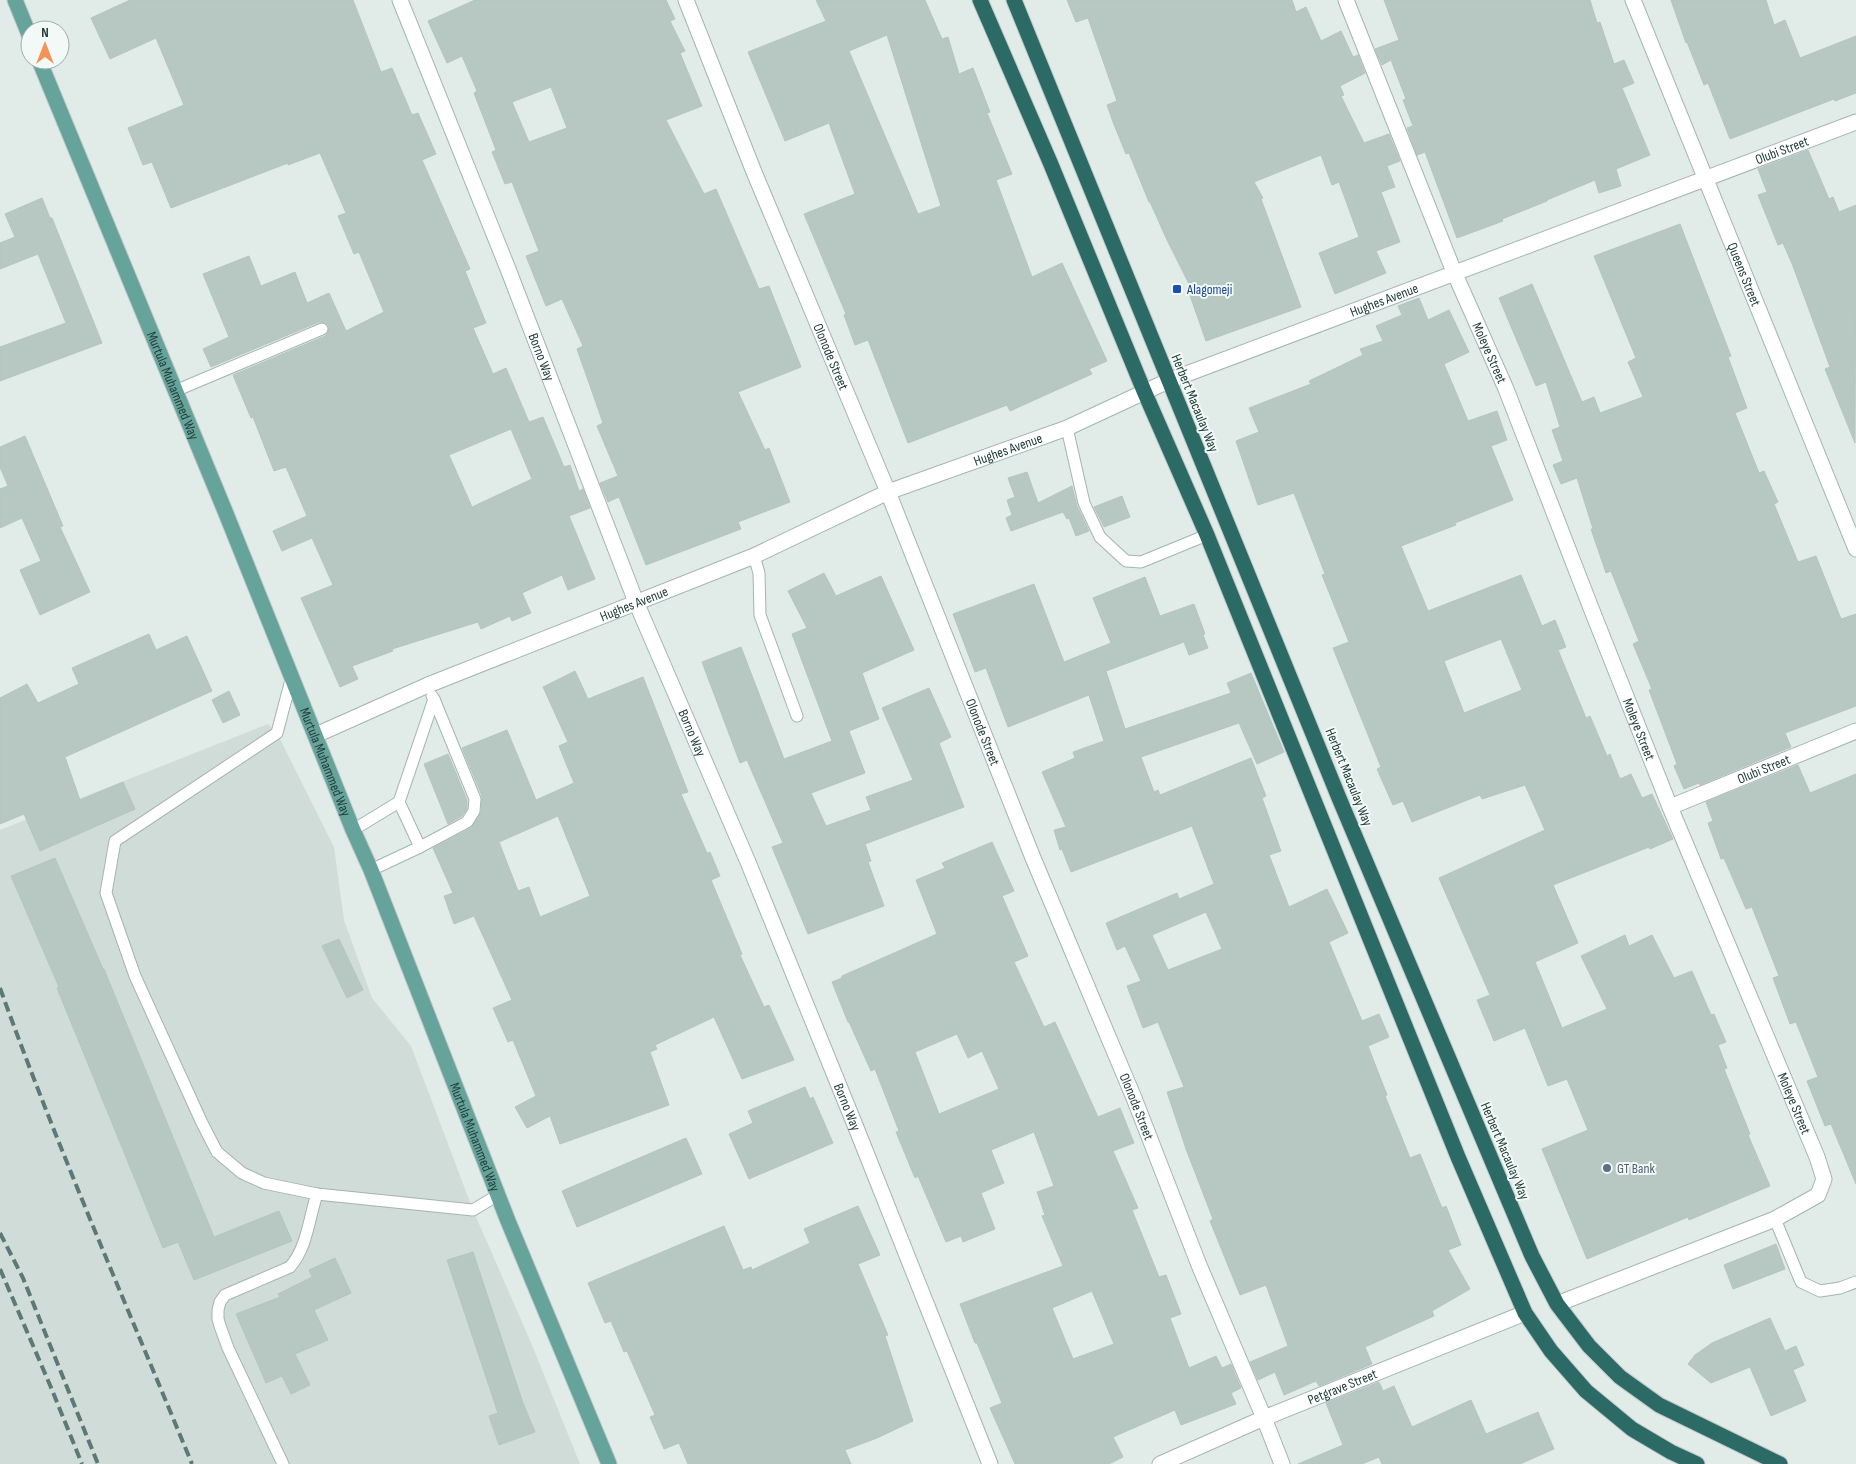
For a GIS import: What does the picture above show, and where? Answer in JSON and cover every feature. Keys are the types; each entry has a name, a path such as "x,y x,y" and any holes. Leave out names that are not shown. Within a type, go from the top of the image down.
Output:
{"highway":[{"path":"980,0 1050,162 1144,391 1207,534 1458,1157 1525,1313 1550,1351 1586,1391 1632,1429 1671,1452 1697,1464"},
{"name":"Herbert Macaulay Way","path":"1014,0 1168,381 1455,1075 1532,1256 1557,1304 1589,1346 1620,1377 1659,1405 1780,1464"}],"main road":[{"path":"15,0 23,20"},
{"name":"Murtula Muhammed Way","path":"43,70 292,676 352,830 371,870 498,1195 609,1464"}],"street":[{"name":"Borno Way","path":"400,0 508,268 636,602 751,871 861,1139 990,1464"},
{"name":"Olonode Street","path":"686,0 754,172 888,492 1033,858 1134,1098 1199,1265 1282,1464"},
{"name":"Moleye Street","path":"1346,0 1454,272 1506,389 1590,608 1670,807 1817,1157 1824,1179 1818,1196 1775,1218 1557,1304"},
{"name":"Queens Street","path":"1633,0 1856,549"},
{"name":"Olubi Street","path":"1706,177 1856,122"},
{"name":"Hughes Avenue","path":"316,736 428,685 754,556 888,492 1067,428 1168,381 1706,177"},
{"name":"Olubi Street","path":"1670,807 1856,731"},
{"name":"Petgrave Street","path":"1160,1464 1264,1418 1525,1313"}],"lane":[{"path":"176,392 322,329"},
{"path":"1067,428 1084,503 1100,537 1126,561 1141,562 1207,534"},
{"path":"754,556 759,573 760,615 797,716"},
{"path":"292,676 276,733 115,840 106,893 135,976 217,1152 242,1173 264,1183 317,1194 473,1210 498,1195"},
{"path":"371,870 420,847 466,822 474,812 475,799 428,685"},
{"path":"352,830 399,802 434,700"},
{"path":"399,802 420,847"},
{"path":"283,1464 228,1348 218,1319 218,1310 225,1294 290,1267 296,1260 306,1234 317,1194"},
{"path":"1775,1218 1801,1282 1820,1291 1840,1288 1856,1282"}],"shaded area":[{"path":"268,724 277,733 334,847 344,920 372,998 411,1046 473,1210 532,1345 580,1464 0,1464 0,830"}],"building":[{"path":"130,0 353,0 381,72 392,68 412,115 418,113 436,154 422,160 470,269 465,271 486,323 473,328 493,374 506,368 529,422 543,417 564,467 570,465 579,491 583,489 590,508 569,516 595,579 568,590 562,575 522,593 531,613 512,621 510,616 481,629 478,622 392,649 393,651 352,666 358,679 340,687 301,598 333,585 312,538 282,551 273,531 307,516 286,467 274,471 253,417 251,418 233,375 325,336 328,333 329,327 326,323 319,322 211,367 203,349 229,337 203,274 249,256 261,286 295,272 307,303 329,293 346,331 384,312 359,252 354,254 338,216 346,213 320,153 288,165 288,163 171,208 152,162 143,165 128,128 184,105 156,38 110,59 91,18","holes":["511,429 532,479 472,507 449,455"]},
{"path":"475,0 666,0 675,19 670,21 685,51 680,53 702,106 666,120 704,194 716,189 759,289 769,286 801,367 738,392 765,450 769,448 790,502 738,522 741,529 646,565 619,497 608,502 600,483 618,476 597,426 603,423 577,349 583,346 562,299 546,306 526,256 539,251 512,182 505,184 492,152 496,150 474,93 477,91 462,56 447,63 428,21","holes":["551,87 567,128 529,142 512,102"]},
{"path":"816,0 925,0 942,39 948,37 959,74 973,68 990,112 987,113 1012,174 996,180 1032,277 1062,263 1107,361 1089,369 1092,374 1010,411 1007,405 908,443 868,340 855,345 844,315 846,314 804,214 855,194 829,123 785,141 748,52 826,21","holes":["887,35 941,206 918,214 849,51"]},
{"path":"1067,0 1292,0 1296,12 1306,7 1321,41 1341,31 1353,57 1358,55 1365,73 1340,86 1344,95 1341,96 1364,143 1389,134 1400,161 1387,166 1395,187 1381,192 1400,242 1376,251 1386,273 1335,294 1319,253 1359,237 1339,182 1332,185 1321,155 1254,182 1263,198 1261,199 1301,307 1206,341 1187,287 1190,286 1149,202 1129,153 1126,154 1113,122 1107,105 1117,101 1088,18 1076,22"},
{"path":"1384,0 1590,0 1597,23 1600,22 1614,64 1624,60 1634,83 1622,88 1650,155 1616,169 1621,186 1599,193 1595,180 1502,219 1503,221 1457,238 1425,152 1417,155 1407,128 1413,126 1403,100 1406,99 1391,60 1382,65 1375,49 1399,40"},
{"path":"1671,0 1766,0 1774,25 1785,20 1800,58 1856,36 1856,93 1835,101 1834,99 1730,139 1708,83 1704,85 1686,43"},
{"path":"1808,150 1829,199 1833,197 1839,212 1856,205 1855,443 1825,369 1830,367 1793,266 1783,243 1778,245 1758,195 1767,192 1758,169"},
{"path":"42,198 50,218 52,218 102,343 0,381 0,347 66,323 38,254 0,269 0,243 15,237 5,214"},
{"path":"1680,224 1731,356 1728,357 1747,408 1735,413 1759,473 1764,471 1778,502 1774,504 1798,562 1816,556 1841,619 1856,614 1856,706 1785,733 1791,747 1700,785 1699,783 1684,789 1674,766 1677,764 1649,690 1652,689 1633,644 1639,641 1611,571 1606,573 1591,529 1593,529 1577,478 1561,484 1553,465 1563,461 1552,430 1560,427 1546,382 1536,386 1499,298 1532,284 1582,402 1594,397 1600,413 1643,397 1628,362 1636,358 1594,256"},
{"path":"1419,298 1428,320 1449,310 1469,352 1444,364 1468,421 1497,411 1507,440 1491,446 1513,500 1401,546 1428,611 1521,575 1542,626 1555,620 1566,647 1558,650 1586,718 1590,716 1607,756 1610,754 1620,779 1631,774 1642,798 1652,794 1673,839 1553,885 1578,943 1535,962 1562,1028 1607,1009 1581,956 1625,935 1629,946 1652,935 1674,978 1692,971 1711,1015 1714,1014 1726,1042 1718,1045 1727,1068 1724,1069 1750,1134 1748,1135 1770,1186 1689,1220 1688,1217 1587,1259 1542,1149 1588,1130 1567,1079 1548,1086 1525,1028 1494,1041 1477,1000 1490,995 1439,878 1545,830 1525,785 1482,799 1480,795 1412,822 1403,801 1393,805 1377,769 1381,767 1333,648 1349,642 1322,575 1325,574 1294,493 1258,505 1236,441 1259,432 1249,408 1311,384 1309,381 1363,355 1360,349 1383,341 1376,326 1402,315 1398,306","holes":["1501,639 1522,690 1464,713 1444,661"]},
{"path":"25,436 63,526 60,527 90,592 40,615 20,570 41,561 22,518 0,528 0,489 8,486 0,467 0,447"},
{"path":"1027,472 1038,503 1072,486 1077,506 1089,531 1076,536 1069,518 1067,519 1063,512 1011,531 1006,518 1012,515 1007,500 1015,497 1008,478"},
{"path":"1122,496 1130,517 1104,527 1094,507"},
{"path":"824,573 836,596 881,576 914,650 862,673 879,719 849,731 865,773 811,793 826,826 871,810 866,797 913,780 882,708 929,688 951,737 939,743 964,807 865,844 871,861 868,862 884,906 808,934 772,847 783,843 747,760 740,763 702,662 741,647 784,759 832,741 792,634 807,628 788,591"},
{"path":"1145,577 1160,616 1194,604 1205,634 1203,635 1208,648 1189,655 1184,642 1106,671 1125,729 1231,693 1227,683 1251,673 1284,752 1257,764 1239,723 1141,757 1154,792 1158,790 1160,795 1251,758 1266,796 1262,798 1281,851 1269,855 1289,907 1327,889 1348,933 1329,942 1362,1021 1379,1014 1389,1037 1368,1046 1387,1095 1385,1096 1410,1158 1420,1154 1442,1208 1446,1206 1461,1245 1448,1250 1470,1289 1432,1311 1434,1316 1365,1347 1372,1364 1319,1386 1316,1381 1284,1395 1275,1372 1258,1380 1250,1362 1288,1346 1266,1285 1240,1295 1210,1221 1213,1219 1186,1149 1167,1092 1184,1087 1158,1022 1143,1028 1127,986 1141,981 1125,946 1117,950 1106,923 1177,893 1179,899 1214,884 1192,826 1071,872 1062,849 1060,850 1054,830 1066,827 1042,772 1075,758 1073,752 1104,741 1089,695 1008,727 986,668 975,672 953,614 1034,584 1064,662 1111,643 1093,598","holes":["1206,912 1222,949 1168,970 1152,935"]},
{"path":"149,634 156,650 187,636 212,691 65,757 80,800 123,782 135,809 40,851 24,814 0,824 0,698 27,684 38,703 79,684 72,668"},
{"path":"575,671 588,699 643,677 688,792 681,794 707,853 710,852 720,876 711,880 742,954 740,955 764,1007 769,1005 794,1060 742,1079 714,1017 655,1045 657,1049 650,1052 669,1105 560,1144 550,1116 527,1128 515,1107 536,1096 513,1040 508,1042 493,1008 512,1000 474,916 454,924 444,896 453,893 433,848 471,828 481,812 482,796 462,748 507,730 536,800 574,783 559,746 568,742 543,687","holes":["558,816 590,896 540,917 529,887 518,891 499,842"]},
{"path":"229,691 240,715 223,723 212,700"},
{"path":"448,754 467,800 467,809 462,816 448,824 424,764"},
{"path":"1798,765 1810,793 1856,774 1856,1184 1831,1124 1825,1126 1807,1081 1818,1077 1796,1022 1790,1024 1773,978 1779,976 1752,907 1746,909 1724,858 1721,859 1708,823 1713,821 1706,802"},
{"path":"992,842 1014,891 1002,896 1028,956 1014,962 1044,1027 1055,1022 1098,1117 1120,1108 1134,1143 1113,1151 1138,1208 1132,1210 1159,1277 1166,1275 1181,1314 1170,1318 1189,1368 1216,1356 1222,1368 1231,1364 1241,1388 1231,1393 1236,1404 1181,1425 1175,1410 1113,1437 1123,1457 1109,1464 1015,1464 990,1408 1002,1403 960,1304 1063,1266 1042,1216 1045,1215 1037,1192 1054,1186 1034,1132 991,1150 1004,1183 981,1193 995,1229 963,1242 961,1236 946,1242 918,1176 915,1178 896,1132 899,1131 875,1069 871,1071 832,982 937,934 916,880 945,868 942,863","holes":["957,1034 968,1058 982,1051 999,1089 939,1114 915,1052","1092,1291 1114,1344 1073,1359 1052,1308"]},
{"path":"55,858 104,969 214,1237 279,1211 292,1241 194,1280 178,1242 163,1248 57,988 59,987 11,876"},
{"path":"339,939 363,990 347,998 322,946"},
{"path":"805,1087 810,1099 813,1097 833,1143 749,1179 729,1134 753,1123 748,1111"},
{"path":"686,1138 702,1174 577,1227 562,1191"},
{"path":"858,1206 880,1255 858,1264 888,1335 885,1336 913,1421 877,1438 845,1450 851,1464 688,1464 679,1443 664,1449 650,1417 655,1415 627,1351 624,1352 611,1321 605,1323 588,1283 724,1226 743,1270 751,1267 752,1270 810,1243 804,1229"},
{"path":"1776,1244 1785,1269 1733,1289 1724,1265"},
{"path":"473,1252 523,1403 535,1432 499,1445 489,1416 498,1413 447,1260"},
{"path":"335,1258 351,1293 314,1310 328,1340 295,1354 310,1385 291,1394 282,1376 266,1383 236,1314 280,1297 278,1294 312,1277 309,1270"},
{"path":"1770,1318 1785,1351 1796,1346 1804,1365 1793,1370 1806,1401 1771,1416 1750,1367 1711,1383 1688,1364 1695,1355 1712,1343"},
{"path":"1379,1382 1383,1391 1394,1386 1412,1427 1471,1400 1486,1434 1538,1412 1554,1449 1520,1464 1382,1464 1379,1457 1362,1464 1298,1464 1343,1445 1326,1403"}],"railway":[{"path":"0,988 69,1168 192,1464"},
{"path":"0,1233 23,1278 98,1464"},
{"path":"0,1269 82,1464"}],"place":[{"name":"Alagomeji","path":"1177,289"},
{"name":"GT Bank","path":"1607,1168"}]}
